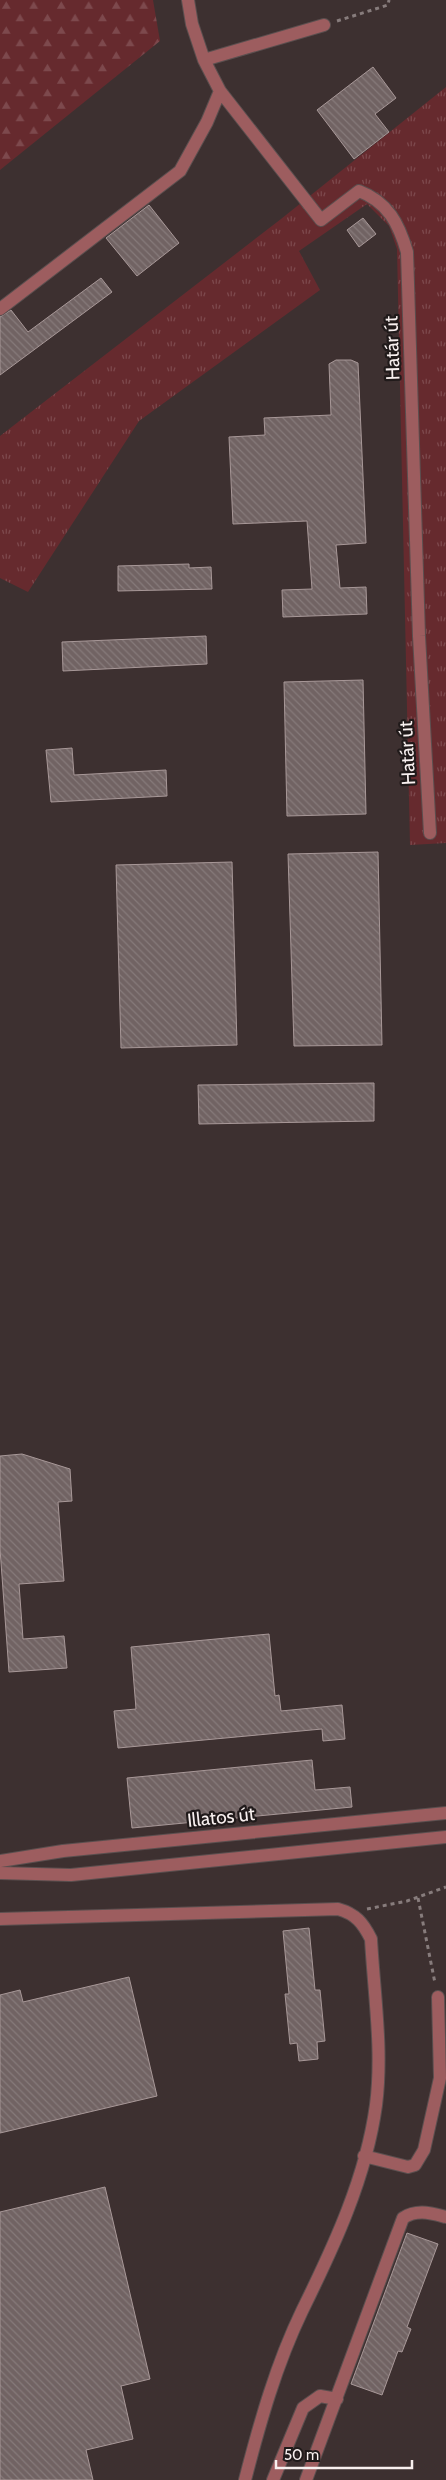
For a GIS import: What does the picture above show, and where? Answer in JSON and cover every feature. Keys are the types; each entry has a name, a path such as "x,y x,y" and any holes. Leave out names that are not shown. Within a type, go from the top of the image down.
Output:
{"street":[{"name":"Határ út","path":"188,0 192,24 204,60 220,91 321,220 359,191 372,196 384,204 402,232 408,252 419,636 430,833"},
{"path":"204,60 324,25"},
{"path":"0,309 180,171 207,122 220,91"},
{"name":"Illatos út","path":"0,1861 63,1851 446,1813"},
{"path":"0,1873 71,1875 446,1837"},
{"path":"0,1919 338,1909 350,1912 362,1922 371,1939 379,2058 376,2106 364,2156 341,2230 302,2312 265,2401 245,2480"},
{"path":"364,2156 408,2167 415,2165 424,2150 440,2078 438,1997"},
{"path":"306,2480 403,2218 411,2212 426,2212 446,2217"},
{"path":"273,2480 303,2408 320,2396 337,2400"}],"path":[{"path":"324,25 388,5 389,0"},
{"path":"350,1912 418,1898 446,1888"},
{"path":"418,1898 438,1997"}],"green space":[{"path":"0,0 153,0 160,41 0,170"},
{"path":"446,87 446,843 410,845 397,249 389,226 367,204 299,251 320,290 139,421 28,592 0,578 0,436 281,219"}],"building":[{"path":"373,67 396,98 375,114 389,132 354,159 317,110"},
{"path":"149,205 179,243 137,276 106,238"},
{"path":"363,218 376,234 359,247 347,230"},
{"path":"101,278 112,292 0,375 0,317 11,310 28,332"},
{"path":"336,360 351,360 358,363 366,543 336,545 340,588 366,587 367,614 283,617 282,590 312,589 307,521 233,524 229,437 265,435 264,418 331,415 329,364"},
{"path":"189,564 189,568 211,567 212,589 118,591 118,566"},
{"path":"206,636 207,664 63,671 62,642"},
{"path":"363,680 366,814 287,816 284,682"},
{"path":"72,748 74,775 166,770 167,796 51,802 46,750"},
{"path":"378,852 382,1045 294,1046 288,854"},
{"path":"232,862 237,1045 121,1048 116,865"},
{"path":"374,1083 374,1121 199,1124 198,1085"},
{"path":"22,1454 70,1469 72,1501 58,1502 64,1581 19,1584 23,1639 64,1636 67,1668 9,1672 0,1549 0,1456"},
{"path":"269,1634 275,1696 279,1695 281,1711 342,1705 345,1739 323,1741 322,1729 118,1748 114,1711 136,1709 131,1647"},
{"path":"312,1760 315,1790 350,1787 352,1807 132,1828 127,1778"},
{"path":"309,1928 315,1990 320,1990 325,2041 317,2042 318,2059 299,2061 297,2043 290,2044 285,1994 289,1994 283,1931"},
{"path":"129,1977 157,2096 0,2133 0,1995 20,1990 23,2002"},
{"path":"105,2187 150,2379 121,2386 133,2439 86,2450 93,2480 0,2480 0,2212"},
{"path":"407,2233 438,2244 407,2327 411,2329 402,2352 398,2351 382,2395 351,2384"}]}
